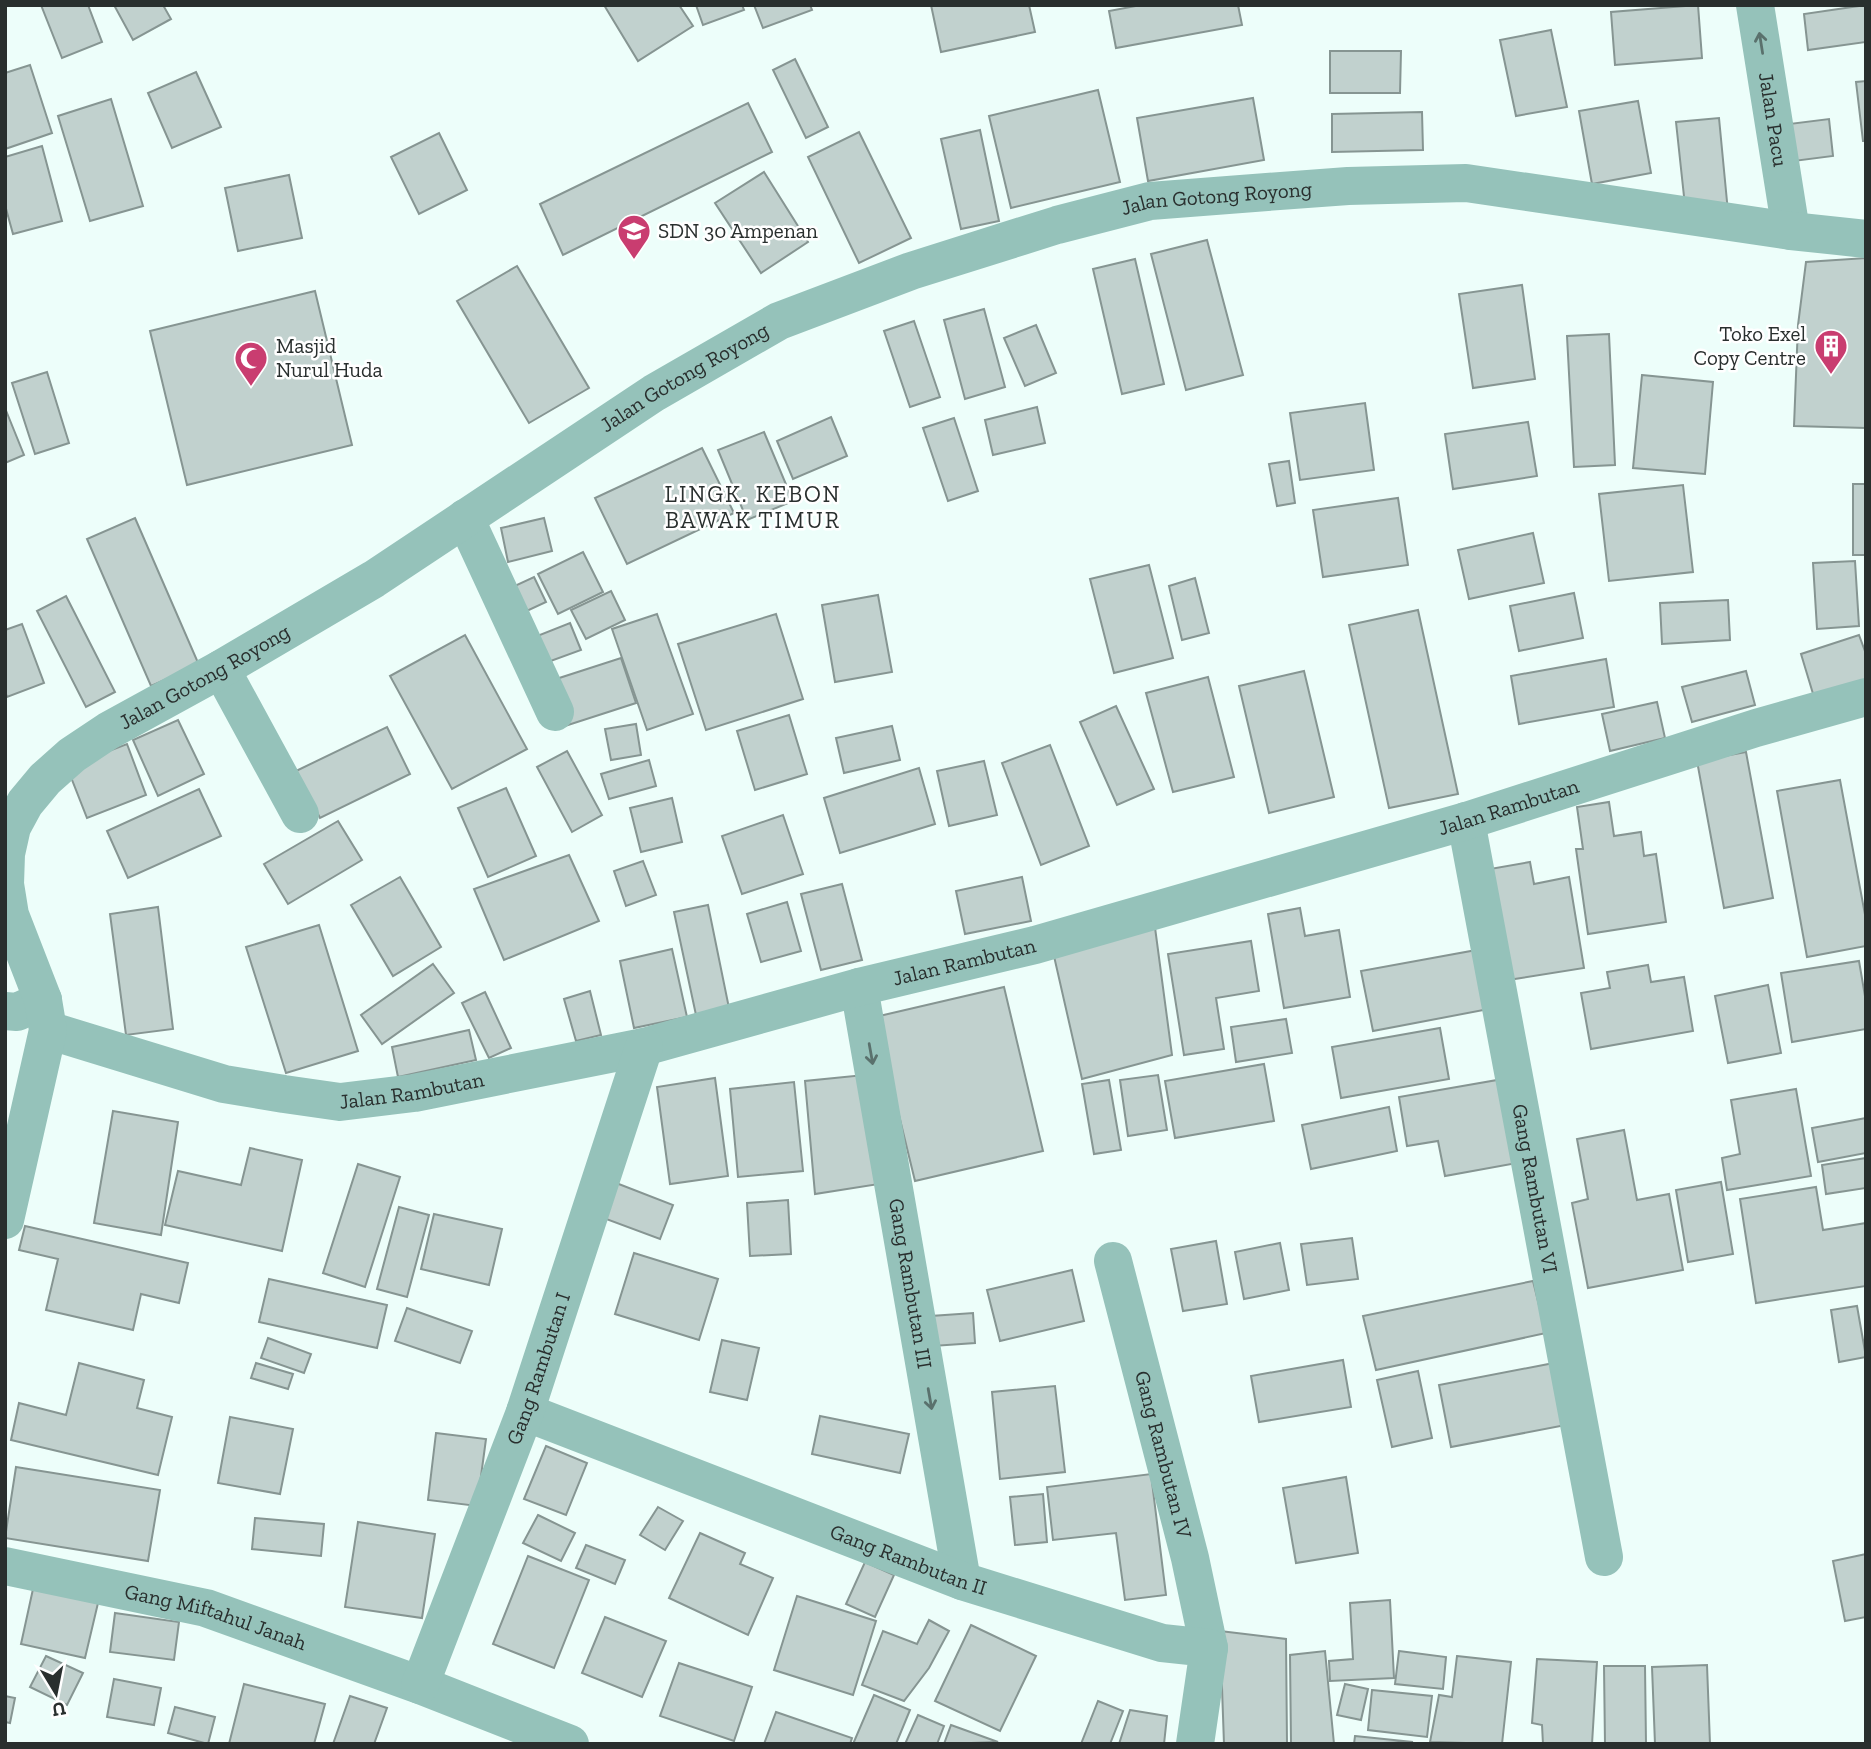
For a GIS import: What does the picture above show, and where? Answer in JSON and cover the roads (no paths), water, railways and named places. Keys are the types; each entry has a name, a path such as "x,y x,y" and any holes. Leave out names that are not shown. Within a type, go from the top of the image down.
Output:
{"street":[{"name":"Jalan Pacu","path":"1755,5 1791,231"},
{"name":"Jalan Gotong Royong","path":"45,1015 10,915 5,884 8,840 18,815 45,779 72,755 108,732 374,579 654,393 779,321 911,271 1057,225 1150,201 1348,186 1466,183 1791,231 1866,239"},
{"path":"465,519 555,712"},
{"path":"221,669 300,814"},
{"name":"Jalan Rambutan","path":"45,1015 224,1084 340,1102 414,1093 644,1047 859,987 1035,945 1466,821 1756,728 1865,698"},
{"name":"Gang Rambutan VI","path":"1466,821 1604,1557"},
{"name":"Gang Rambutan III","path":"859,987 962,1581"},
{"path":"5,1012 45,1015 5,1220"},
{"name":"Gang Rambutan I","path":"420,1685 525,1412 644,1047"},
{"name":"Gang Rambutan IV","path":"1113,1261 1190,1558 1209,1648"},
{"name":"Gang Rambutan II","path":"525,1412 962,1581 1162,1643 1209,1648"},
{"name":"Gang Miftahul Janah","path":"5,1566 206,1608 420,1685 570,1744"},
{"path":"1195,1744 1209,1648"}],"place":[{"name":"SDN 30 Ampenan","path":"634,261"},
{"name":"Toko Exel Copy Centre","path":"1831,376"},
{"name":"Masjid Nurul Huda","path":"251,388"}],"district":[{"name":"LINGK. KEBON BAWAK TIMUR","path":"753,507"}]}
